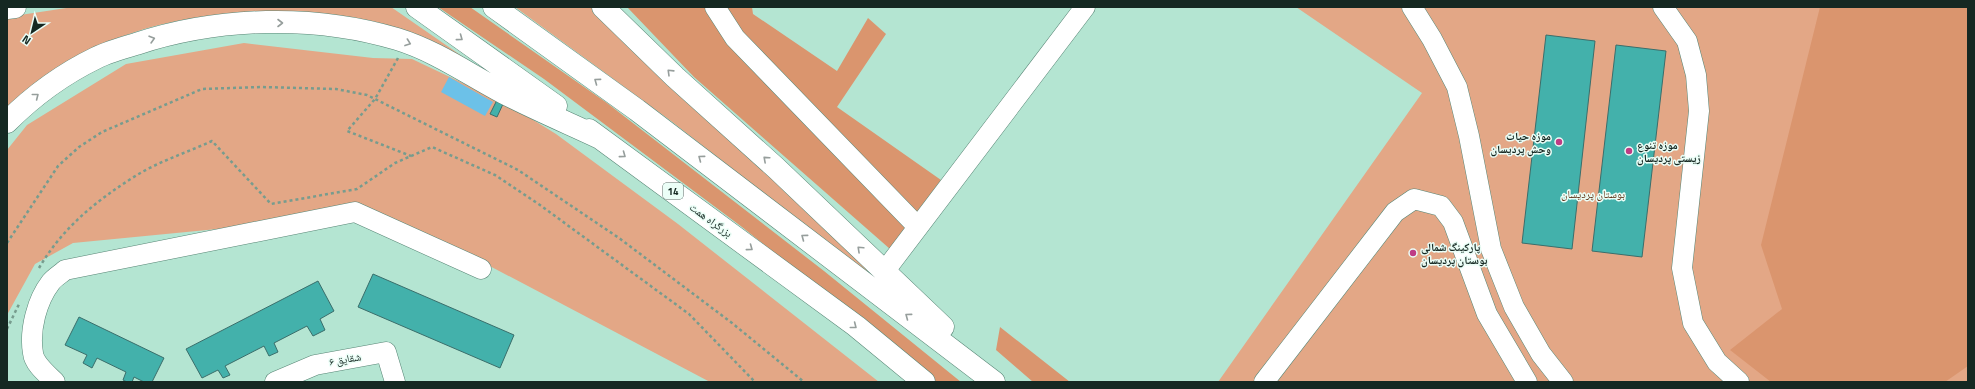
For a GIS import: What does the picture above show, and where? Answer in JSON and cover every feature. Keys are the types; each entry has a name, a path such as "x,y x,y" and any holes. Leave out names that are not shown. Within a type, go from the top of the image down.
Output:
{"highway":[{"path":"7,8 15,7"},
{"name":"بزرگراه همت","path":"417,7 600,138 856,326 924,382"},
{"path":"494,7 637,110 994,382"},
{"path":"603,7 675,77 776,168 1000,382"},
{"path":"7,122 36,95 69,72 97,57 119,49 174,32 209,26 283,22 328,26 366,32 410,43 435,54 504,93 600,138"}],"street":[{"path":"715,7 735,38 918,227"},
{"path":"884,272 1085,7"},
{"path":"1412,7 1432,39 1457,87 1469,136 1491,249 1514,307 1541,354 1563,382"},
{"path":"1663,7 1687,41 1696,76 1699,111 1682,268 1683,275 1693,323 1717,362 1739,382"},
{"path":"1264,382 1395,212 1414,199 1441,206 1453,222 1487,314 1527,382"},
{"path":"55,382 40,367 32,354 33,326 39,303 51,282 65,270 355,212 481,269"},
{"name":"شقایق ۶","path":"275,382 316,365 386,352 395,382"}],"path":[{"path":"401,52 375,99 347,131 411,156"},
{"path":"7,243 26,212 58,166 79,147 102,132 202,89 261,87 336,89 366,95 375,99 518,170 618,238 732,323 804,382"}],"green space":[{"path":"73,7 391,7 508,88 426,40 414,34 381,23 343,16 303,12 262,12 221,14 181,20 144,29 111,41 7,108 7,17"},
{"path":"515,7 594,7 899,299 671,121"},
{"name":"بوستان پردیسان","path":"1296,7 1968,7 1968,382 1218,382 1422,93"},
{"path":"244,43 373,58 412,59 509,105 556,134 678,224 879,382 710,382 448,244 350,204 238,227 73,243 35,264 7,315 7,150 27,125 126,64"}],"shaded area":[{"path":"438,7 470,7 607,103 824,271 961,382 937,382 742,227 544,79"},
{"path":"627,7 752,7 753,14 837,71 868,18 886,34 837,107 941,180 890,249 694,77"},
{"path":"1820,7 1968,7 1968,366 1945,382 1771,382 1730,350 1782,309 1761,245"},
{"path":"1000,327 1070,382 1033,382 996,350"}],"water":[{"path":"449,77 493,102 485,116 441,92"}],"building":[{"name":"موزه حیات وحش پردیسان","path":"1546,35 1595,41 1572,249 1522,243"},
{"name":"موزه تنوع زیستی پردیسان","path":"1616,45 1666,51 1642,257 1592,251"},
{"path":"497,100 503,104 497,117 490,114"},
{"path":"373,274 514,335 500,368 358,307"},
{"path":"318,281 334,311 320,319 325,330 313,336 307,326 274,343 278,352 269,356 264,346 225,366 230,375 223,378 218,370 202,378 186,349"},
{"path":"79,317 164,358 152,382 144,382 134,377 132,382 127,382 123,380 126,372 97,358 92,368 83,363 87,355 65,345"}],"place":[{"name":"موزه حیات وحش پردیسان","path":"1559,142"},
{"name":"موزه تنوع زیستی پردیسان","path":"1629,151"},
{"name":"پارکینگ شمالی بوستان پردیسان","path":"1413,253"}]}
